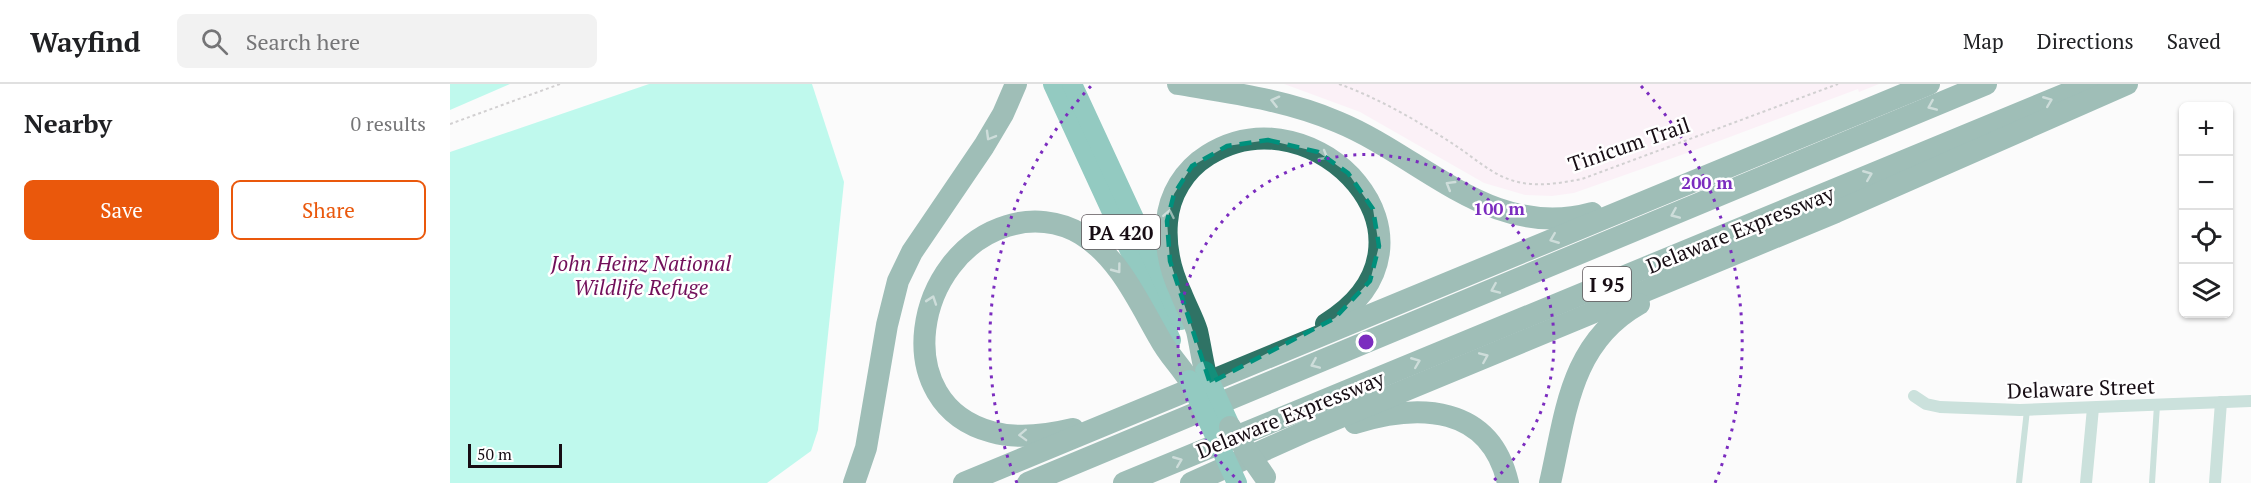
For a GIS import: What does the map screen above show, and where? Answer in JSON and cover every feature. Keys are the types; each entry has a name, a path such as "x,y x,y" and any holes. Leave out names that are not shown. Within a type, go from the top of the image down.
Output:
{"highway":[{"path":"854,483 866,448 887,325 898,281 912,252 984,146 1003,114 1016,84"},
{"path":"1178,84 1268,99 1337,121 1376,141 1474,200 1499,211 1522,217 1548,219 1575,217 1650,192 1685,185"},
{"path":"964,483 1929,84"},
{"name":"Delaware Expressway","path":"1028,483 1986,84"},
{"name":"Delaware Expressway","path":"1124,483 2090,84"},
{"path":"1191,483 1276,447 1309,430 1896,186 2127,84"},
{"path":"1197,375 1197,330 1176,282 1170,261 1167,230 1171,204 1184,176 1192,166 1214,151 1240,142 1282,141 1318,152 1339,166 1357,183 1369,199 1376,218 1379,237 1378,254 1371,281 1352,304 1323,325 1248,366"},
{"path":"1141,410 1071,429 1026,435 992,433 963,419 940,395 931,377 926,356 927,314 934,292 947,269 965,249 986,234 1000,228 1037,221 1070,229 1090,240 1107,256 1135,295 1161,342 1197,375"},
{"path":"1550,483 1574,382 1593,344 1607,327 1626,311 1704,266"},
{"path":"1276,447 1378,417 1411,411 1437,412 1460,420 1486,440 1501,460 1508,483"},
{"path":"1230,427 1256,481"}],"main road":[{"name":"PA 420","path":"1053,84 1197,375 1256,481"},
{"name":"PA 420","path":"1072,84 1197,375 1230,427"}],"street":[{"name":"Delaware Street","path":"1914,396 1926,404 1940,407 2027,410 2251,401"},
{"path":"2215,483 2221,402"},
{"path":"2086,483 2093,408"}],"lane":[{"path":"2152,483 2157,405"},
{"path":"2019,483 2027,410"}],"path":[{"path":"450,124 560,84"},
{"name":"Tinicum Trail","path":"1339,84 1390,108 1461,149 1489,170 1517,182 1536,184 1554,184 1582,179 1838,84"}],"highlighted area":[{"path":"1268,140 1318,152 1348,173 1373,209 1379,246 1370,281 1335,318 1210,383 1170,261 1167,221 1174,194 1192,166 1227,146"}],"shaded area":[{"path":"450,84 510,84 450,110"},
{"name":"John Heinz National Wildlife Refuge","path":"649,84 812,84 844,182 818,430 811,451 767,483 450,483 450,152"},
{"path":"1284,84 1879,84 1859,92 1858,89 1574,193 1552,196 1525,195 1484,183 1360,112"}]}
